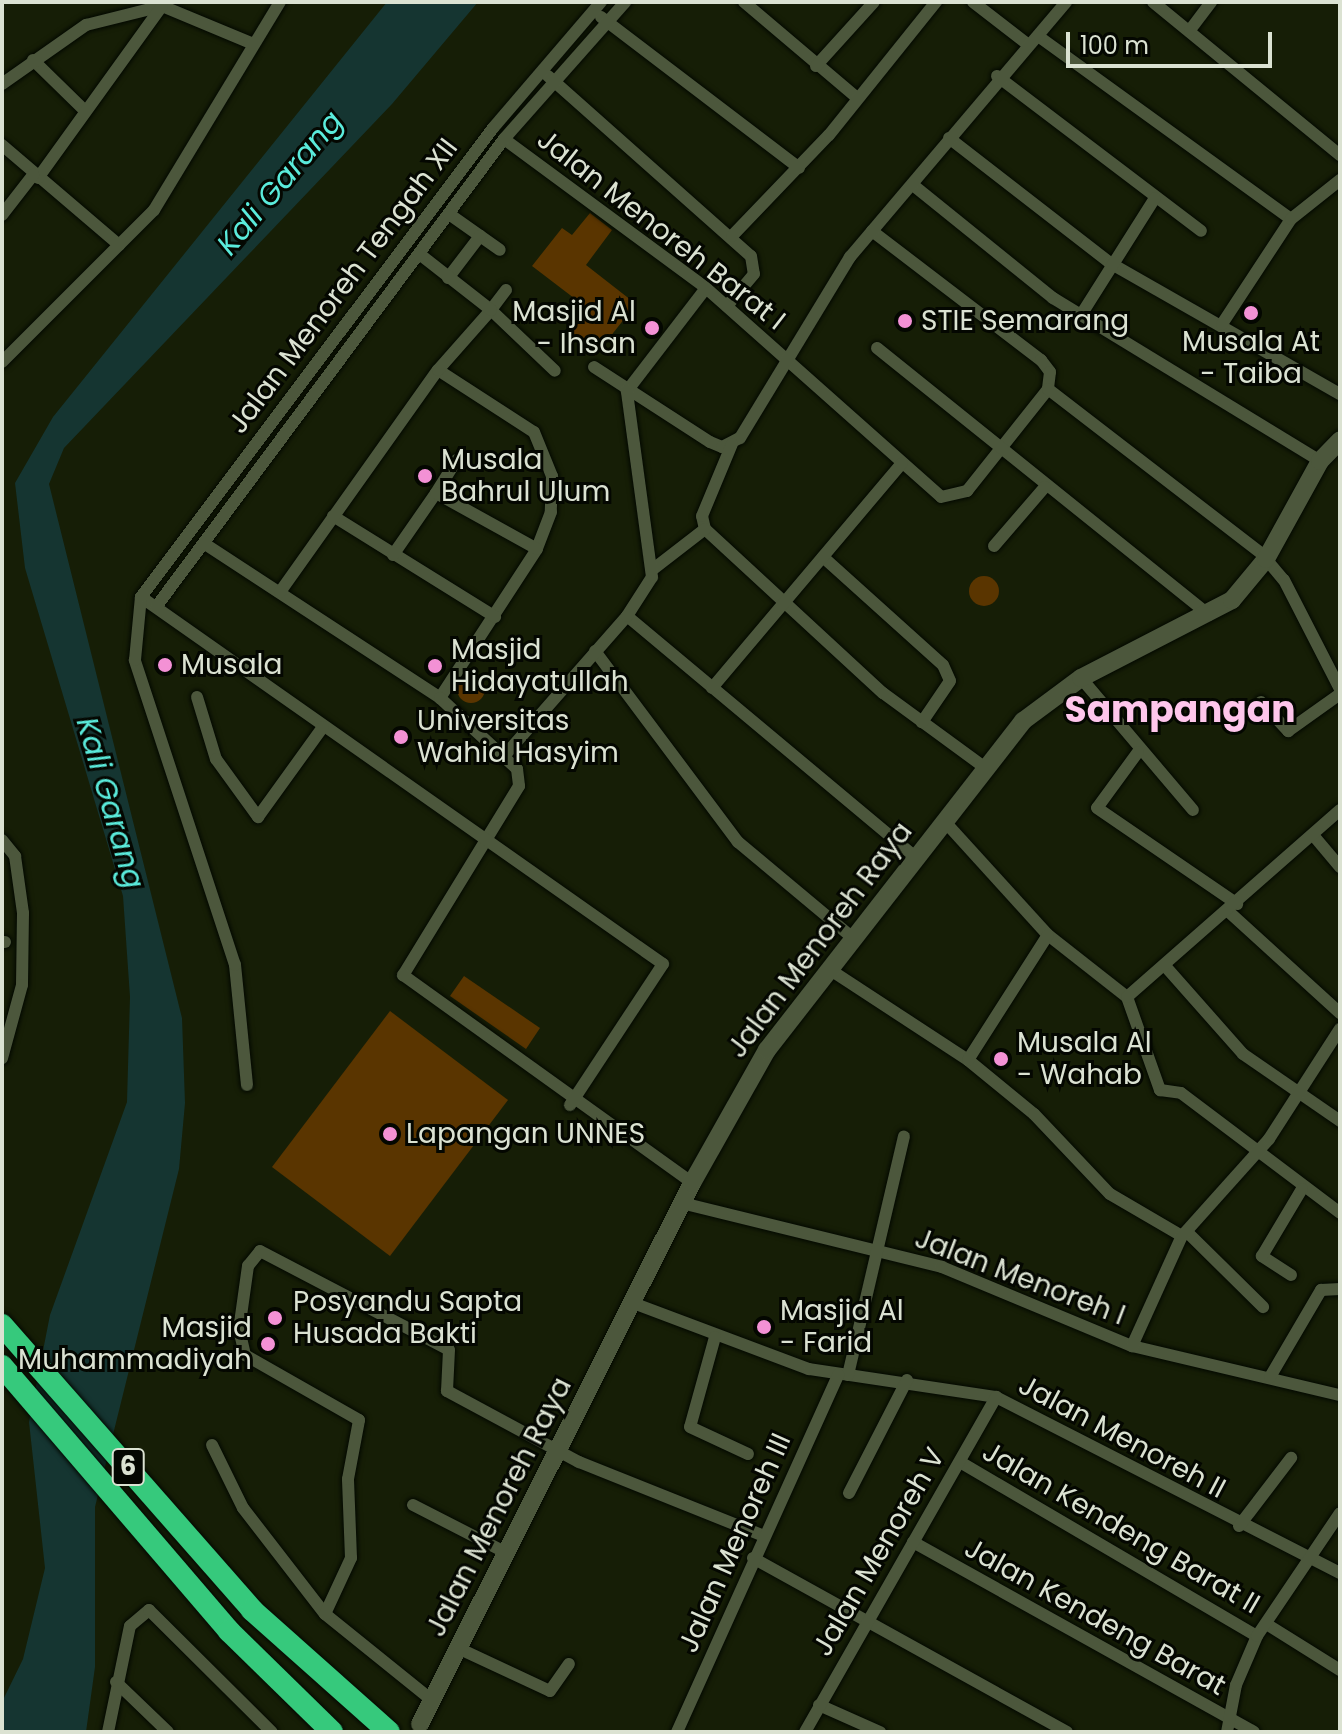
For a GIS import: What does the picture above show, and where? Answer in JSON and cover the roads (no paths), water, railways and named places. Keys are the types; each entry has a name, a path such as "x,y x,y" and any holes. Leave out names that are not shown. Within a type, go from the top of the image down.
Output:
{"highway":[{"name":"6","path":"2,1325 252,1610 389,1732"},
{"name":"6","path":"2,1366 229,1631 332,1732"}],"main road":[{"name":"Jalan Menoreh Raya","path":"420,1724 692,1183 767,1050 946,823 984,767 1023,721 1081,678 1209,615 1266,559 1320,461 1340,440"}],"street":[{"path":"2,362 154,210 251,43 280,2"},
{"path":"156,607 422,256 504,139 625,2"},
{"path":"744,2 855,96"},
{"path":"759,14 768,2"},
{"path":"816,66 874,2"},
{"path":"732,236 799,168 855,96 936,2"},
{"path":"973,2 1026,43"},
{"path":"984,767 922,722 785,601 705,529 702,516 732,444 872,231 913,185 997,76 1026,43 1038,36 1066,2"},
{"path":"1153,2 1340,155"},
{"path":"1190,30 1211,2"},
{"path":"2,84 86,25 162,6 251,43"},
{"path":"2,215 36,176 162,6"},
{"path":"597,6 606,22 799,168"},
{"name":"Jalan Menoreh Tengah XII","path":"141,597 186,532 542,71 597,6"},
{"path":"1038,36 1291,219"},
{"path":"33,60 85,111"},
{"path":"542,71 732,236 755,270 727,306"},
{"path":"997,76 1201,231"},
{"path":"949,138 1110,263 1222,324 1340,394"},
{"name":"Jalan Menoreh Barat I","path":"504,139 706,288 902,463 946,498 967,491 1000,452"},
{"path":"2,145 119,245"},
{"path":"1222,324 1291,219 1340,180"},
{"path":"913,185 1081,315 1320,461"},
{"path":"1081,315 1110,263 1155,198"},
{"path":"449,214 500,250"},
{"path":"872,231 1041,360 1050,372 1048,389 1000,452"},
{"path":"448,278 480,236"},
{"path":"422,256 491,310 555,371"},
{"path":"652,570 627,391 706,288"},
{"path":"280,592 438,370 506,290"},
{"path":"877,348 1000,452 1209,615"},
{"path":"594,367 710,442 732,444"},
{"path":"438,370 541,442 551,492 537,549 440,698"},
{"path":"1048,389 1266,559 1300,607 1339,688 1288,731 1261,702"},
{"path":"393,555 457,460"},
{"path":"712,688 902,463"},
{"path":"994,546 1045,487"},
{"path":"436,493 537,549"},
{"path":"333,516 495,617"},
{"path":"505,755 627,616 652,570 705,529"},
{"path":"205,544 440,698 505,755 522,778 403,975 572,1102 692,1183"},
{"path":"823,557 943,665 950,681 922,722"},
{"path":"247,1085 235,965 135,660 141,597 663,964 572,1102"},
{"path":"627,616 918,859"},
{"path":"595,651 738,842 854,939"},
{"path":"1081,678 1138,752 1193,810"},
{"path":"197,697 216,759 258,817 323,727"},
{"path":"1138,752 1097,808 1233,908 1340,1013"},
{"path":"1127,997 1166,967 1340,810"},
{"path":"946,823 1048,935 1127,997 1160,1090 1181,1093 1302,1189 1340,1213"},
{"path":"1313,835 1340,867"},
{"path":"2,840 15,856 23,913 22,985 2,1058"},
{"path":"968,1060 1048,935"},
{"path":"1166,967 1224,1037 1340,1121"},
{"path":"829,969 968,1060 1034,1114 1097,1184 1184,1234 1263,1307"},
{"path":"1132,1346 1184,1234 1256,1153 1340,1029"},
{"name":"Jalan Menoreh III","path":"677,1732 753,1558 843,1375 883,1251 904,1136"},
{"path":"1291,1275 1262,1256 1302,1189"},
{"name":"Jalan Menoreh I","path":"682,1203 883,1251 984,1282 1132,1346 1340,1395"},
{"path":"325,1614 351,1558 348,1479 359,1420 245,1355 239,1330 252,1256 269,1252 449,1350 447,1391 559,1451 764,1536"},
{"path":"1270,1377 1321,1290 1340,1289"},
{"name":"Jalan Menoreh II","path":"633,1303 715,1337 843,1375 907,1380 996,1397 1239,1526 1340,1573"},
{"path":"715,1337 690,1427 748,1454"},
{"path":"849,1493 907,1380"},
{"name":"Jalan Menoreh V","path":"805,1732 996,1397"},
{"path":"212,1445 269,1547 325,1614 433,1701"},
{"path":"1239,1526 1291,1458"},
{"name":"Jalan Kendeng Barat II","path":"960,1462 1257,1636"},
{"path":"413,1505 507,1553"},
{"path":"1228,1726 1257,1636 1268,1625 1307,1557 1340,1513"},
{"name":"Jalan Kendeng Barat","path":"913,1542 1228,1726 1254,1732"},
{"path":"753,1558 870,1617 1067,1732"},
{"path":"108,1732 130,1626 144,1610 156,1612 272,1732"},
{"name":"Jalan Kendeng Barat II","path":"1268,1625 1340,1670"},
{"path":"460,1649 550,1691 569,1664"},
{"path":"116,1682 168,1732"},
{"path":"819,1705 880,1732"}],"water":[{"name":"Kali Garang","path":"387,2 478,2 392,104 64,448 49,484 182,1018 185,1103 179,1169 95,1507 95,1667 86,1732 2,1732 2,1702 23,1659 45,1568 29,1422 50,1315 127,1102 130,997 123,896 25,568 15,483 53,417"}],"place":[{"name":"Musala At - Taiba","path":"1251,313"},
{"name":"STIE Semarang","path":"905,321"},
{"name":"Masjid Al - Ihsan","path":"652,328"},
{"name":"Musala Bahrul Ulum","path":"425,476"},
{"name":"Musala","path":"165,665"},
{"name":"Masjid Hidayatullah","path":"435,666"},
{"name":"Universitas Wahid Hasyim","path":"401,737"},
{"name":"Musala Al - Wahab","path":"1001,1059"},
{"name":"Lapangan UNNES","path":"390,1134"},
{"name":"Posyandu Sapta Husada Bakti","path":"275,1318"},
{"name":"Masjid Al - Farid","path":"764,1327"},
{"name":"Masjid Muhammadiyah","path":"268,1344"}],"district":[{"name":"Sampangan","path":"1180,710"}]}
